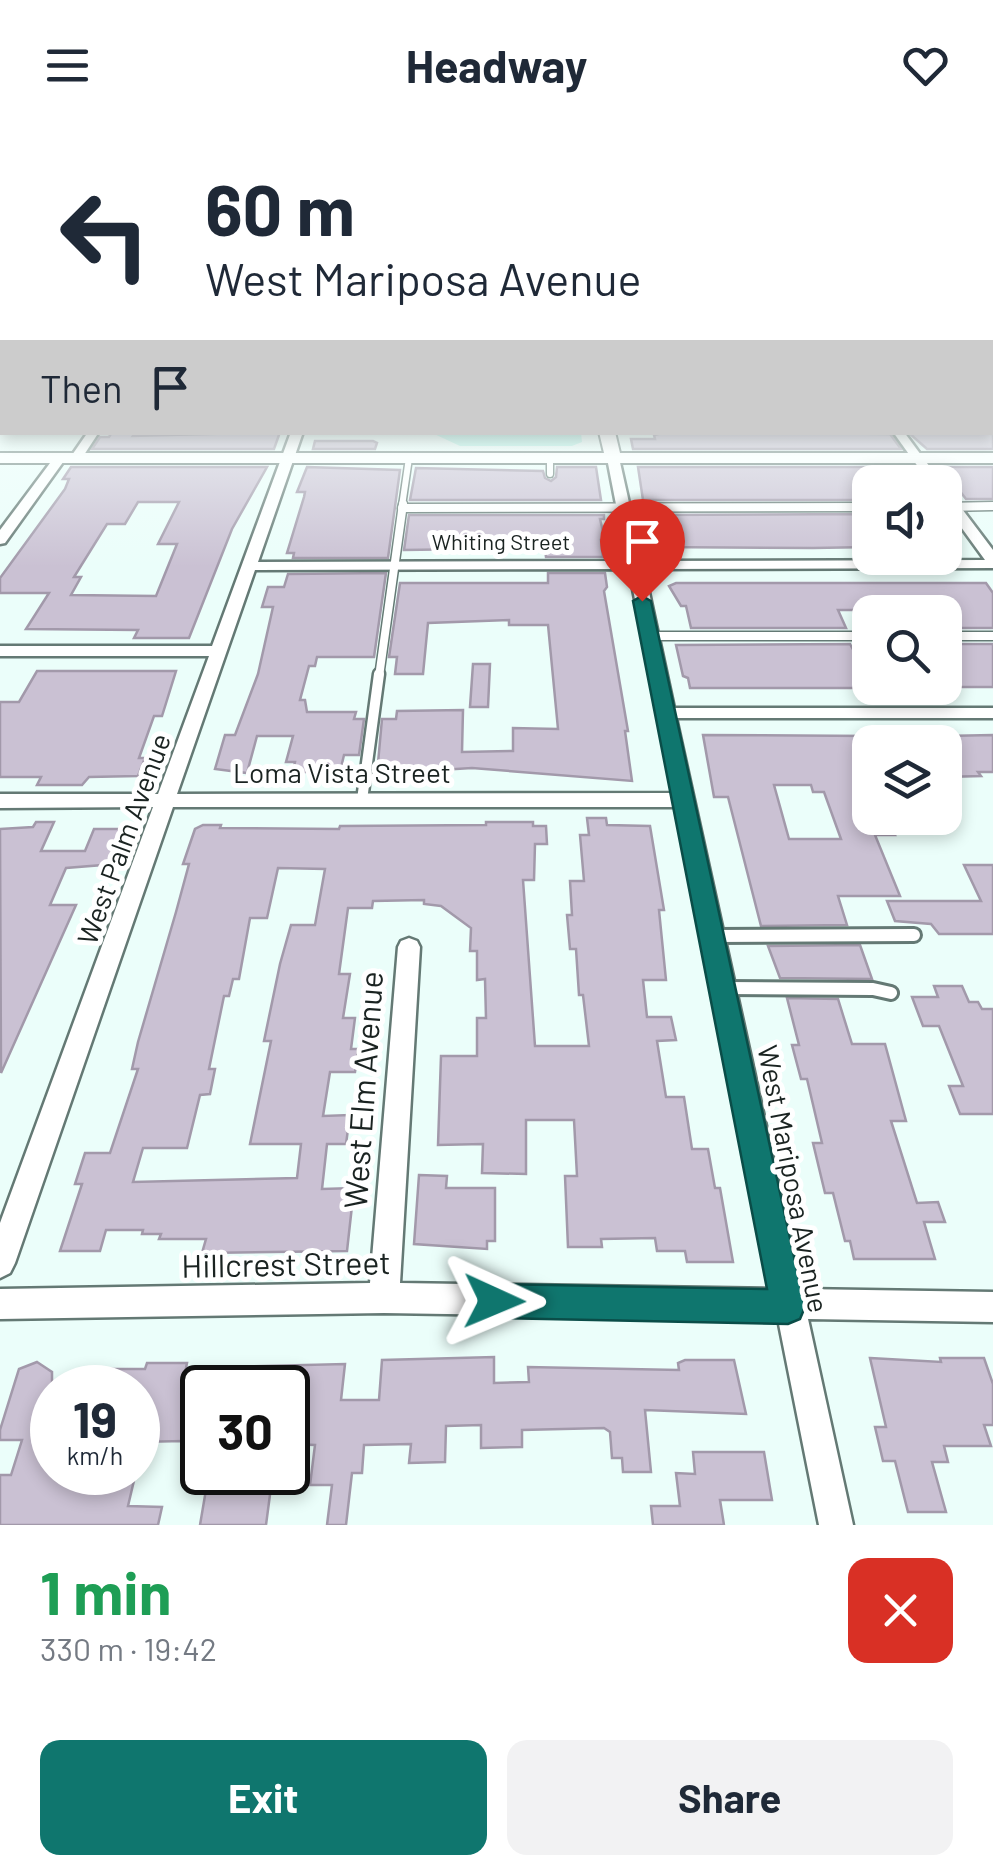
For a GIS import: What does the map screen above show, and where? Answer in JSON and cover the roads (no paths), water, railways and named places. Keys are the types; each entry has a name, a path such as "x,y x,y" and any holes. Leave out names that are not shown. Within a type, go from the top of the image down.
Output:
{"street":[{"path":"0,540 90,436"},
{"name":"West Palm Avenue","path":"0,1262 296,436"},
{"name":"West Mariposa Avenue","path":"609,436 836,1525"},
{"path":"901,436 922,465"},
{"path":"0,458 409,458 550,466 613,458 993,458"},
{"path":"962,521 993,562"},
{"name":"Whiting Street","path":"249,566 993,562"},
{"path":"0,651 220,651"},
{"path":"665,713 993,713"},
{"name":"Loma Vista Street","path":"0,801 684,800"},
{"name":"West Elm Avenue","path":"384,1298 409,947"},
{"name":"Hillcrest Street","path":"0,1304 384,1298 788,1307 993,1307"}],"lane":[{"path":"362,800 409,458"},
{"path":"962,504 993,506"},
{"path":"402,508 852,506"},
{"path":"649,636 852,636"},
{"path":"962,636 993,636"},
{"path":"713,936 914,935"},
{"path":"724,988 873,989 890,993"}]}
